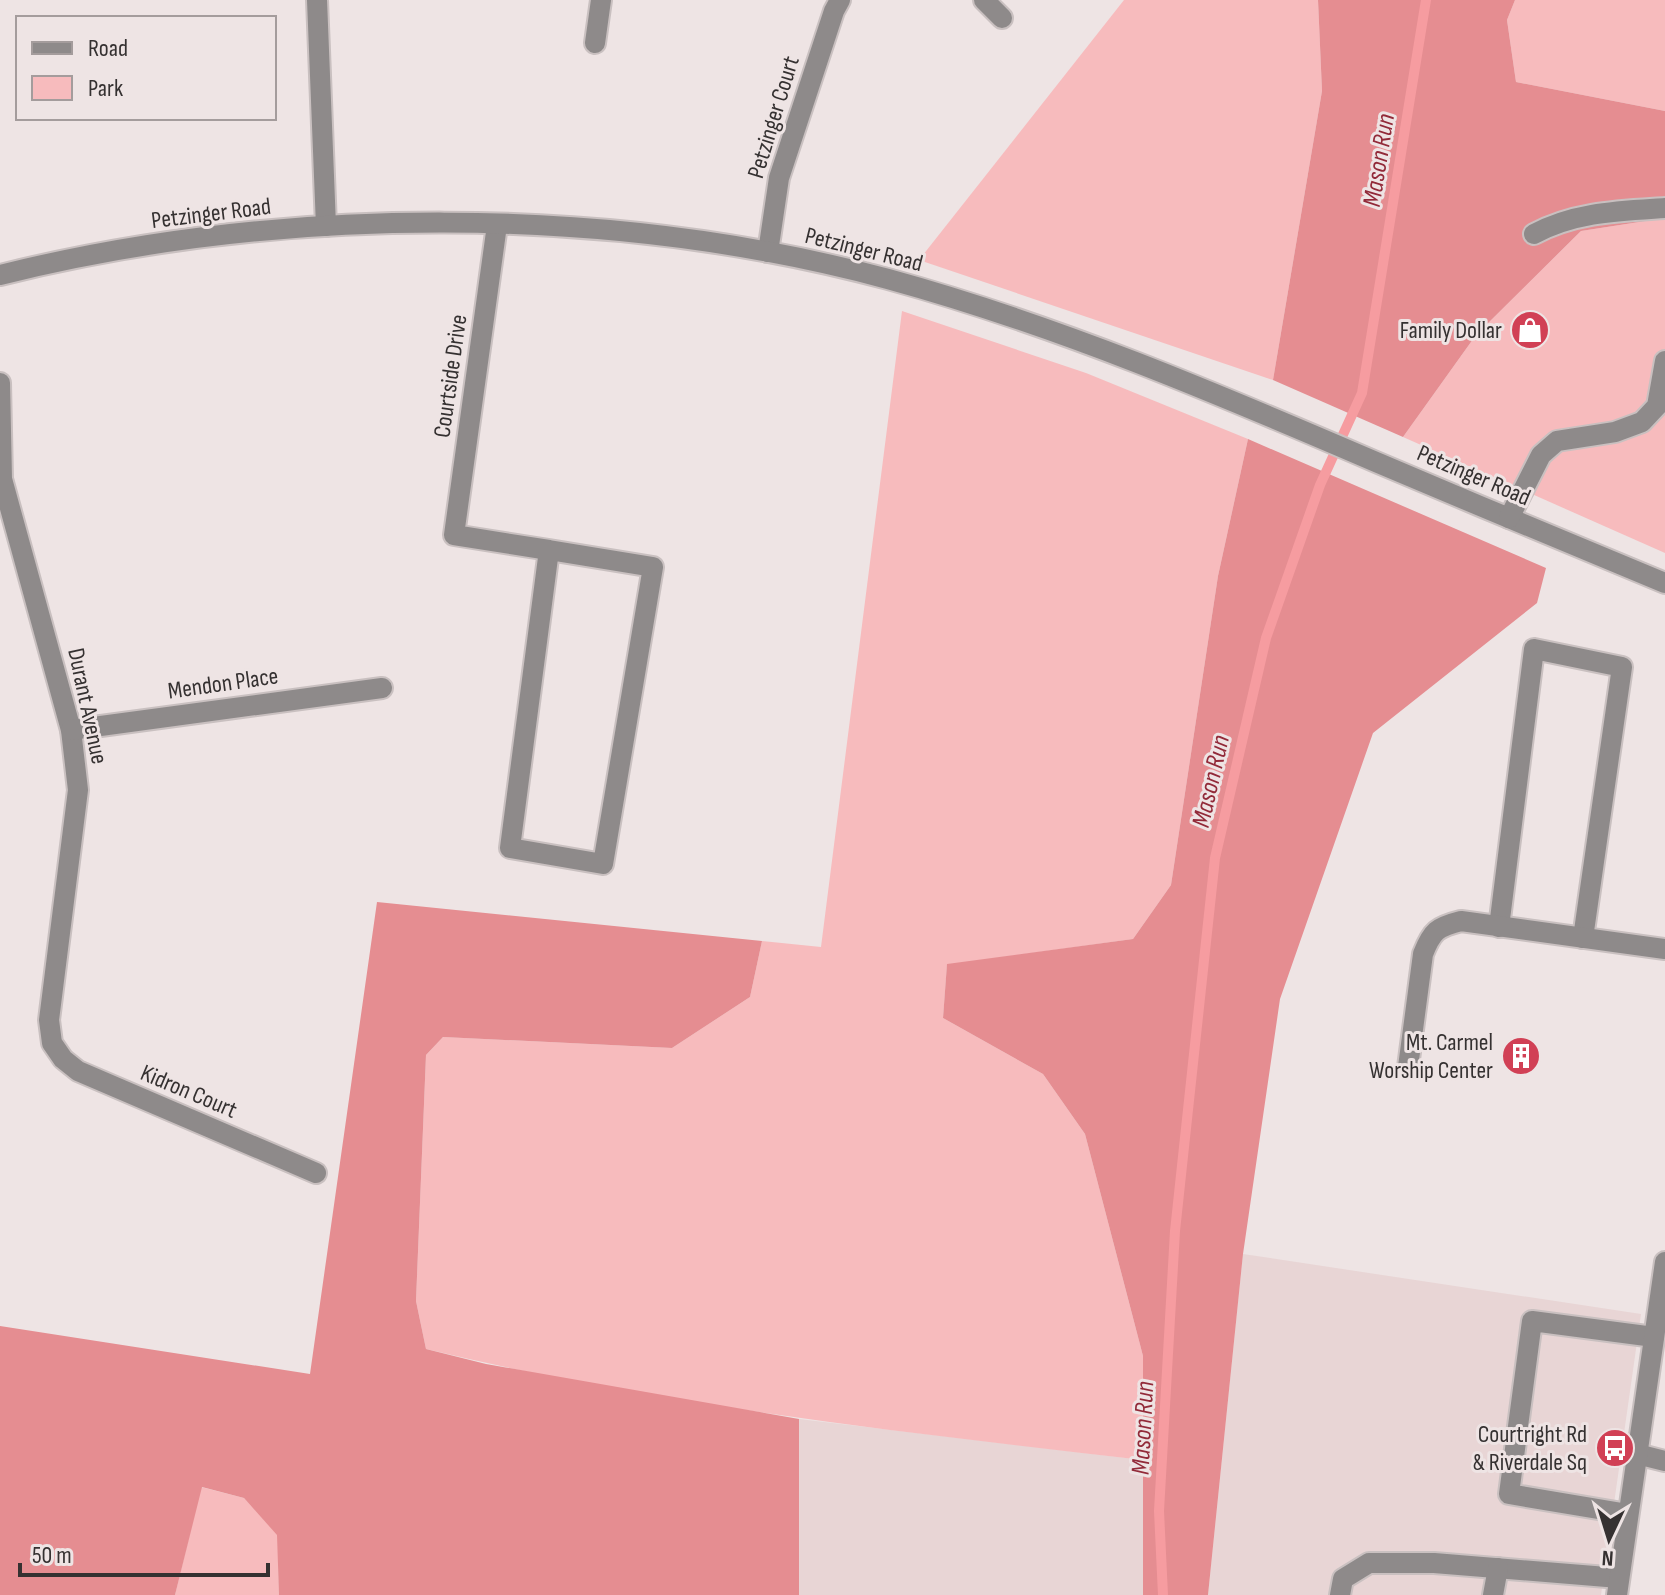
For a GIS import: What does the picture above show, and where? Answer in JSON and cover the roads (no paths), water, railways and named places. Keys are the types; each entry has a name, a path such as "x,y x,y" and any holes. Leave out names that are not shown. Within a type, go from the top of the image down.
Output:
{"street":[{"path":"317,0 326,226"},
{"path":"595,43 601,0"},
{"name":"Petzinger Court","path":"768,252 779,178 840,0"},
{"path":"984,0 1002,18"},
{"path":"1534,234 1550,225 1602,212 1665,208"},
{"name":"Petzinger Road","path":"0,275 123,250 233,234 326,226 497,225 621,231 768,252 887,279 1087,343 1194,384 1665,583"},
{"name":"Courtside Drive","path":"497,225 454,535 549,550"},
{"path":"1509,518 1541,455 1557,441 1615,432 1642,422 1657,406 1665,361"},
{"name":"Durant Avenue","path":"0,383 2,479 71,730 78,790 52,982 49,1020 52,1043"},
{"path":"549,550 653,567 603,864 510,848 549,550"},
{"path":"1499,927 1534,649 1622,667 1583,938"},
{"name":"Mendon Place","path":"71,730 382,688"},
{"path":"1408,1067 1423,954 1429,938 1441,926 1461,921 1665,949"},
{"name":"Kidron Court","path":"52,1043 63,1059 78,1071 316,1173"},
{"path":"1340,1595 1343,1579 1369,1563 1434,1563 1498,1568 1618,1586 1665,1262"},
{"path":"1628,1514 1509,1494 1532,1321 1654,1337"},
{"path":"1637,1454 1665,1461"},
{"path":"1493,1595 1498,1568"}],"waterway":[{"name":"Mason Run","path":"1163,1595 1159,1511 1175,1231 1215,858 1266,638 1320,485 1362,393 1426,0"}],"place":[{"name":"Family Dollar","path":"1530,330"},
{"name":"Mt. Carmel Worship Center","path":"1521,1056"},
{"name":"Courtright Rd & Riverdale Sq","path":"1615,1448"}]}
